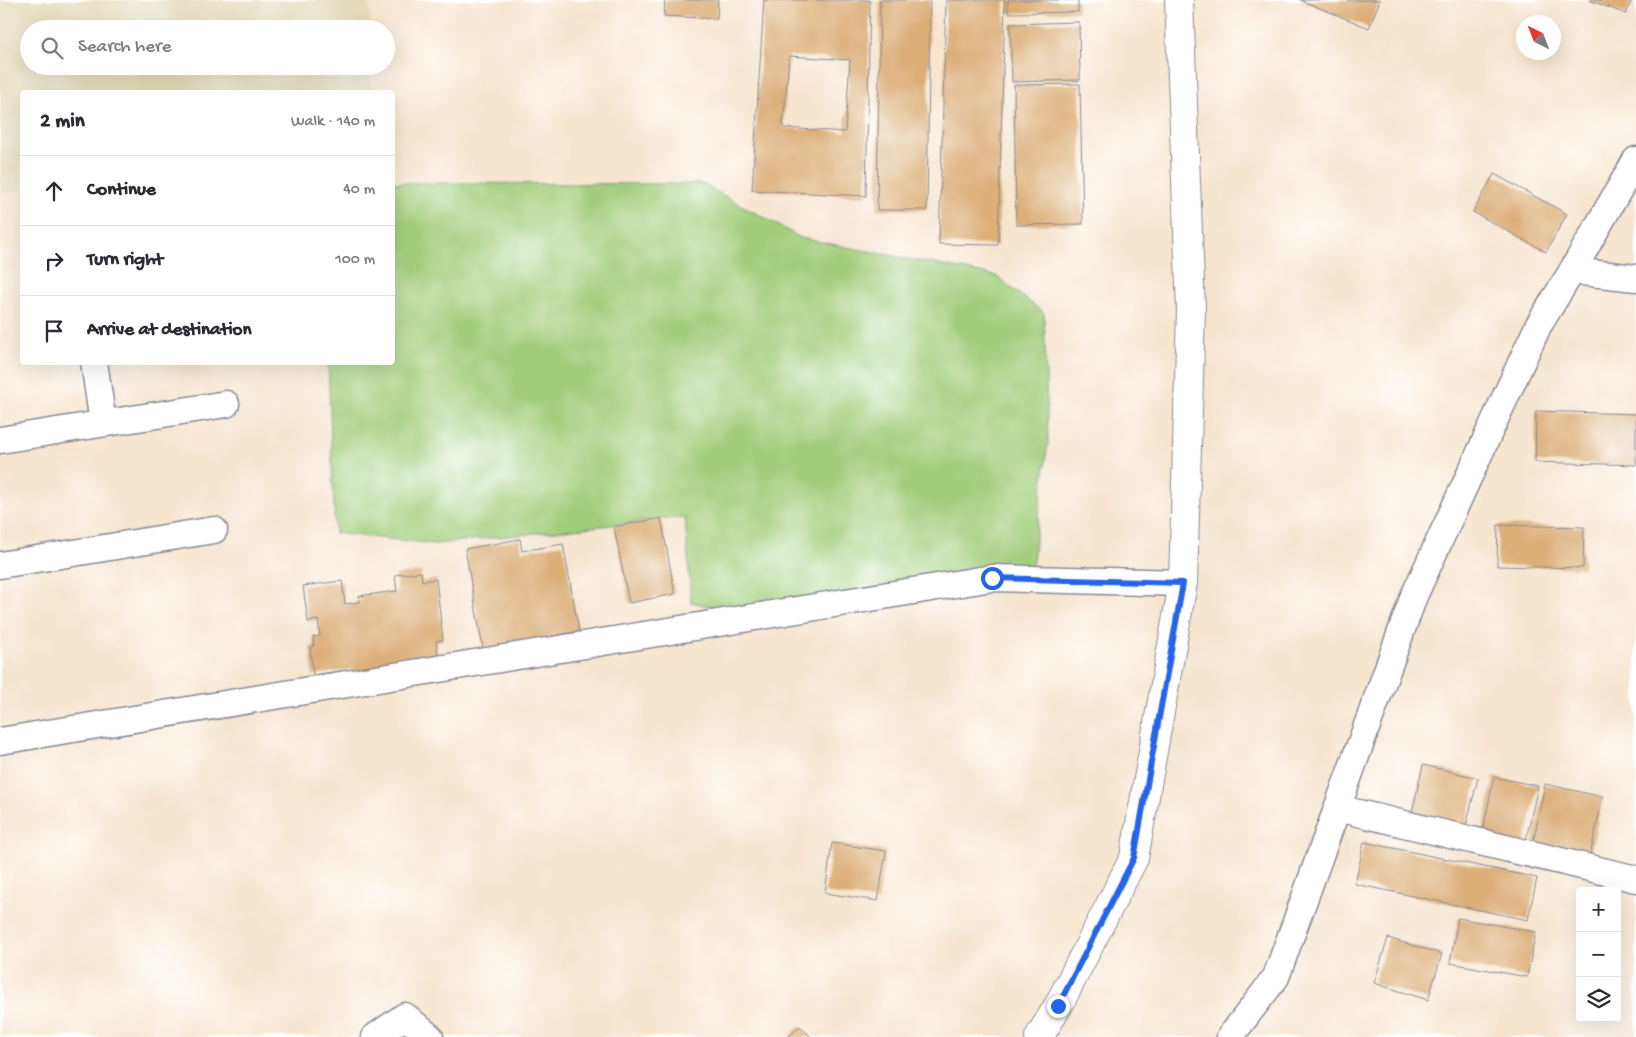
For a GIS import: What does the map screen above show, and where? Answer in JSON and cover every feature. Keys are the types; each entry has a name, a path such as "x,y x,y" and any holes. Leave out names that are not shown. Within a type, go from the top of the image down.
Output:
{"main road":[{"path":"1039,1037 1058,1006 1134,858 1183,583 1191,310 1179,0"}],"street":[{"path":"1230,1037 1276,977 1414,596 1538,326 1572,272 1636,160"},
{"path":"1572,272 1636,278"},
{"path":"94,365 103,423"},
{"path":"0,440 226,404"},
{"path":"0,565 214,530"},
{"path":"0,741 992,578 1183,583"},
{"path":"1337,808 1636,879"},
{"path":"375,1037 405,1016 430,1037"}],"shaded area":[{"path":"0,0 369,0 370,20 20,20 20,75 370,75 371,90 20,90 20,191 0,193"}],"green space":[{"path":"395,183 703,184 801,238 996,276 1044,313 1048,442 1031,575 777,623 691,602 685,517 435,544 335,533 328,365 395,365"}],"building":[{"path":"665,0 718,0 717,19 664,16"},
{"path":"764,0 870,0 866,196 752,190","holes":["789,56 850,60 845,132 783,128"]},
{"path":"880,0 930,0 927,210 877,210"},
{"path":"946,0 1005,0 998,245 939,244"},
{"path":"1008,0 1078,0 1078,12 1008,13"},
{"path":"1300,0 1380,0 1369,28"},
{"path":"1589,0 1632,0 1626,14"},
{"path":"1079,22 1080,80 1012,82 1010,24"},
{"path":"1080,84 1083,224 1016,225 1014,85"},
{"path":"1494,174 1567,214 1546,252 1473,212"},
{"path":"1536,411 1636,414 1636,465 1535,462"},
{"path":"661,518 675,594 629,603 614,527"},
{"path":"1498,525 1584,527 1583,568 1497,566"},
{"path":"520,539 522,551 563,544 579,631 483,649 465,549"},
{"path":"421,572 422,581 436,579 443,640 436,641 439,663 354,675 354,669 313,675 310,647 314,646 313,637 320,636 318,620 308,622 303,586 342,581 345,604 360,602 359,596 397,591 395,575"},
{"path":"1423,765 1478,778 1465,830 1411,817"},
{"path":"1494,777 1538,786 1525,844 1482,835"},
{"path":"1545,784 1603,797 1589,860 1532,848"},
{"path":"1364,842 1537,878 1528,920 1355,884"},
{"path":"832,843 886,851 878,901 825,893"},
{"path":"1458,918 1536,932 1527,977 1450,963"},
{"path":"1388,938 1442,954 1428,1000 1374,983"},
{"path":"800,1026 811,1037 788,1037"}],"route":[{"path":"992,578 1183,583 1134,858 1058,1006"}]}
